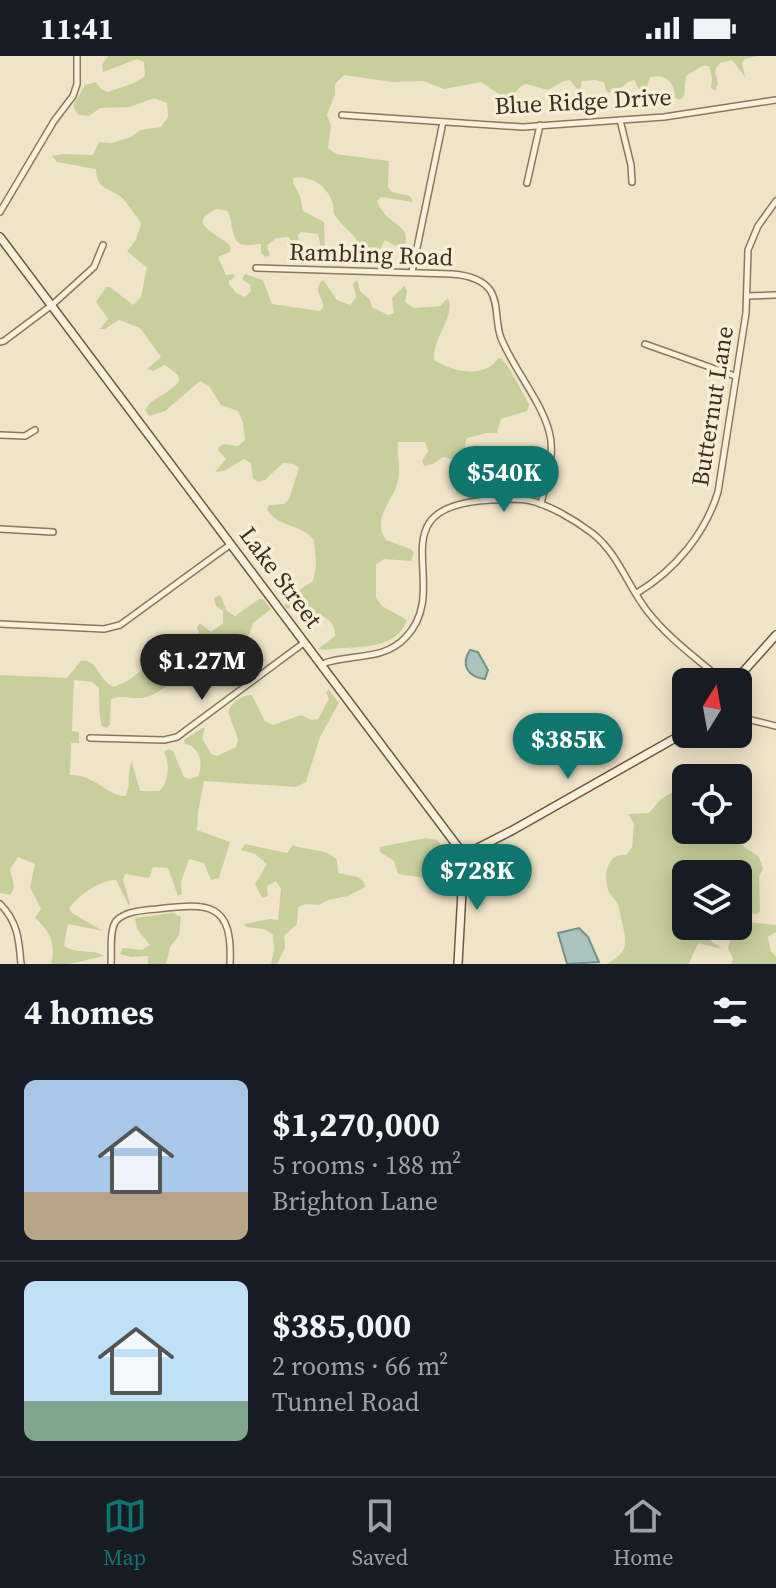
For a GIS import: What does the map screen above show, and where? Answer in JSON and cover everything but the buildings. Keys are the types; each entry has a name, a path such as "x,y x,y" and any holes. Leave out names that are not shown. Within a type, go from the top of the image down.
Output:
{"street":[{"path":"0,212 54,121 73,96 77,84 77,56"},
{"name":"Blue Ridge Drive","path":"342,115 523,127 708,111 776,100"},
{"path":"620,120 632,182"},
{"path":"412,272 443,122"},
{"path":"527,183 540,125"},
{"name":"Butternut Lane","path":"637,593 696,541 712,513 718,492 747,296 748,250 751,239 776,201"},
{"name":"Lake Street","path":"0,237 464,855"},
{"path":"0,342 52,305 94,267 103,245"},
{"name":"Rambling Road","path":"256,268 468,275 483,283 491,292 499,333 550,432 551,459 541,504"},
{"path":"747,296 776,295"},
{"path":"645,344 735,376"},
{"path":"0,435 25,436 35,430"},
{"path":"322,664 338,658 381,654 409,635 421,609 422,542 435,515 448,506 463,502 526,499 589,530 601,540 647,611 708,668"},
{"path":"0,529 53,532"},
{"path":"0,624 104,629 120,625 231,544"},
{"path":"747,668 776,635"},
{"path":"90,738 164,740 177,737 305,642"},
{"path":"752,720 776,726"},
{"path":"458,964 464,855 672,740"},
{"path":"0,904 12,918 18,932 21,964"},
{"path":"111,964 114,926 118,919 128,914 183,906 204,906 222,918 231,936 230,964"}],"green space":[{"path":"108,56 757,56 742,62 745,77 732,60 720,63 715,70 718,84 715,91 711,88 709,66 702,66 686,76 684,96 680,100 675,98 674,88 666,78 651,77 648,88 657,105 654,109 642,110 641,93 634,80 610,93 606,91 604,82 595,80 582,81 580,92 570,80 548,90 526,84 515,94 511,114 506,112 503,97 481,82 444,89 423,81 392,82 344,75 335,84 335,94 327,115 331,126 328,148 336,154 389,161 388,187 392,192 410,196 413,202 381,197 377,201 384,213 404,231 404,247 399,248 385,240 377,255 360,247 333,212 327,192 307,178 294,178 293,183 303,211 324,222 325,252 322,252 318,234 301,232 298,235 299,248 289,237 276,238 267,246 270,255 266,257 261,253 261,244 248,245 237,241 227,211 216,209 204,217 202,222 205,226 231,247 230,252 218,257 226,275 234,274 229,284 236,293 245,297 251,291 250,285 242,279 245,274 263,280 272,304 320,311 323,303 318,287 323,280 337,300 350,305 356,297 353,284 357,280 360,291 370,300 372,307 388,315 394,313 392,298 404,286 407,291 405,302 414,308 440,306 448,298 449,312 436,344 434,360 458,370 477,371 501,358 529,404 527,411 501,419 497,433 467,438 468,463 443,457 424,466 422,461 428,451 425,442 398,442 398,481 384,510 382,532 386,540 414,553 411,561 384,559 376,565 376,598 382,606 407,620 397,635 381,643 325,650 318,649 335,636 331,622 318,614 286,608 285,604 293,594 313,581 316,565 314,540 277,520 267,510 269,505 284,504 289,499 299,468 283,463 265,480 258,482 253,478 251,463 244,459 224,471 215,472 226,459 219,447 223,444 238,446 245,440 238,411 221,405 209,386 200,381 165,411 149,416 145,410 179,381 178,375 165,365 153,371 147,369 161,357 140,328 119,320 100,329 108,319 96,302 106,287 133,305 141,297 147,268 127,251 136,240 141,224 121,197 102,186 96,169 57,162 52,156 93,155 99,142 112,143 131,137 140,130 161,127 168,117 167,103 154,98 130,107 100,108 89,116 78,115 73,106 85,85 96,82 108,92 145,76 144,62 137,59 103,72 102,65"},
{"path":"220,595 227,611 235,616 259,599 263,599 271,609 253,623 249,635 231,651 228,661 224,663 216,659 207,664 199,679 176,675 154,694 111,699 110,724 107,728 101,722 99,688 92,682 74,680 72,731 79,732 79,743 71,743 70,775 86,778 125,796 132,762 140,791 159,791 167,778 164,752 168,749 173,751 184,777 190,779 198,776 199,756 184,740 202,728 205,728 202,738 211,754 217,756 236,747 238,739 228,712 241,698 252,695 265,721 273,725 301,715 318,719 329,699 326,692 329,690 339,703 320,737 306,782 296,787 204,781 197,830 230,842 219,878 211,880 204,863 189,859 181,882 182,894 178,896 168,868 153,867 149,878 125,874 123,880 129,906 116,880 97,885 69,908 72,913 103,931 68,924 64,945 72,950 104,956 69,964 51,964 52,944 45,928 35,918 41,909 30,887 35,864 18,857 10,869 14,885 10,895 0,893 0,675 67,678 81,661 87,661 114,687 129,680 158,658 163,665 173,664 179,654 195,646 200,635 197,627 200,623 211,632 223,623 223,611 216,606 214,598"},
{"path":"672,792 672,844 740,844 759,857 763,869 759,876 760,911 752,914 752,860 672,860 672,940 710,940 722,949 698,943 689,964 607,964 625,946 617,903 608,889 606,875 609,864 632,848 634,824 628,814 649,813 661,799"},
{"path":"426,838 437,840 445,849 444,865 452,895 438,880 398,874 394,861 380,852 380,847"},
{"path":"245,844 287,853 293,845 328,853 337,860 338,873 358,877 365,887 319,905 298,907 297,924 284,936 285,948 277,964 271,964 273,935 264,929 246,927 244,924 278,920 281,889 276,881 267,886 268,896 262,898 255,884 267,864 255,854 241,850"},
{"path":"173,913 181,917 179,935 170,947 166,964 148,964 148,956 120,954 123,948 142,950 150,945 137,929 135,918"},
{"path":"752,922 776,925 776,932 768,937 776,964 731,964 733,959 728,948 730,940 752,940"}],"water":[{"path":"470,650 478,652 488,670 485,679 474,676 467,669"},
{"path":"579,928 588,937 599,962 567,964 558,933"}]}
